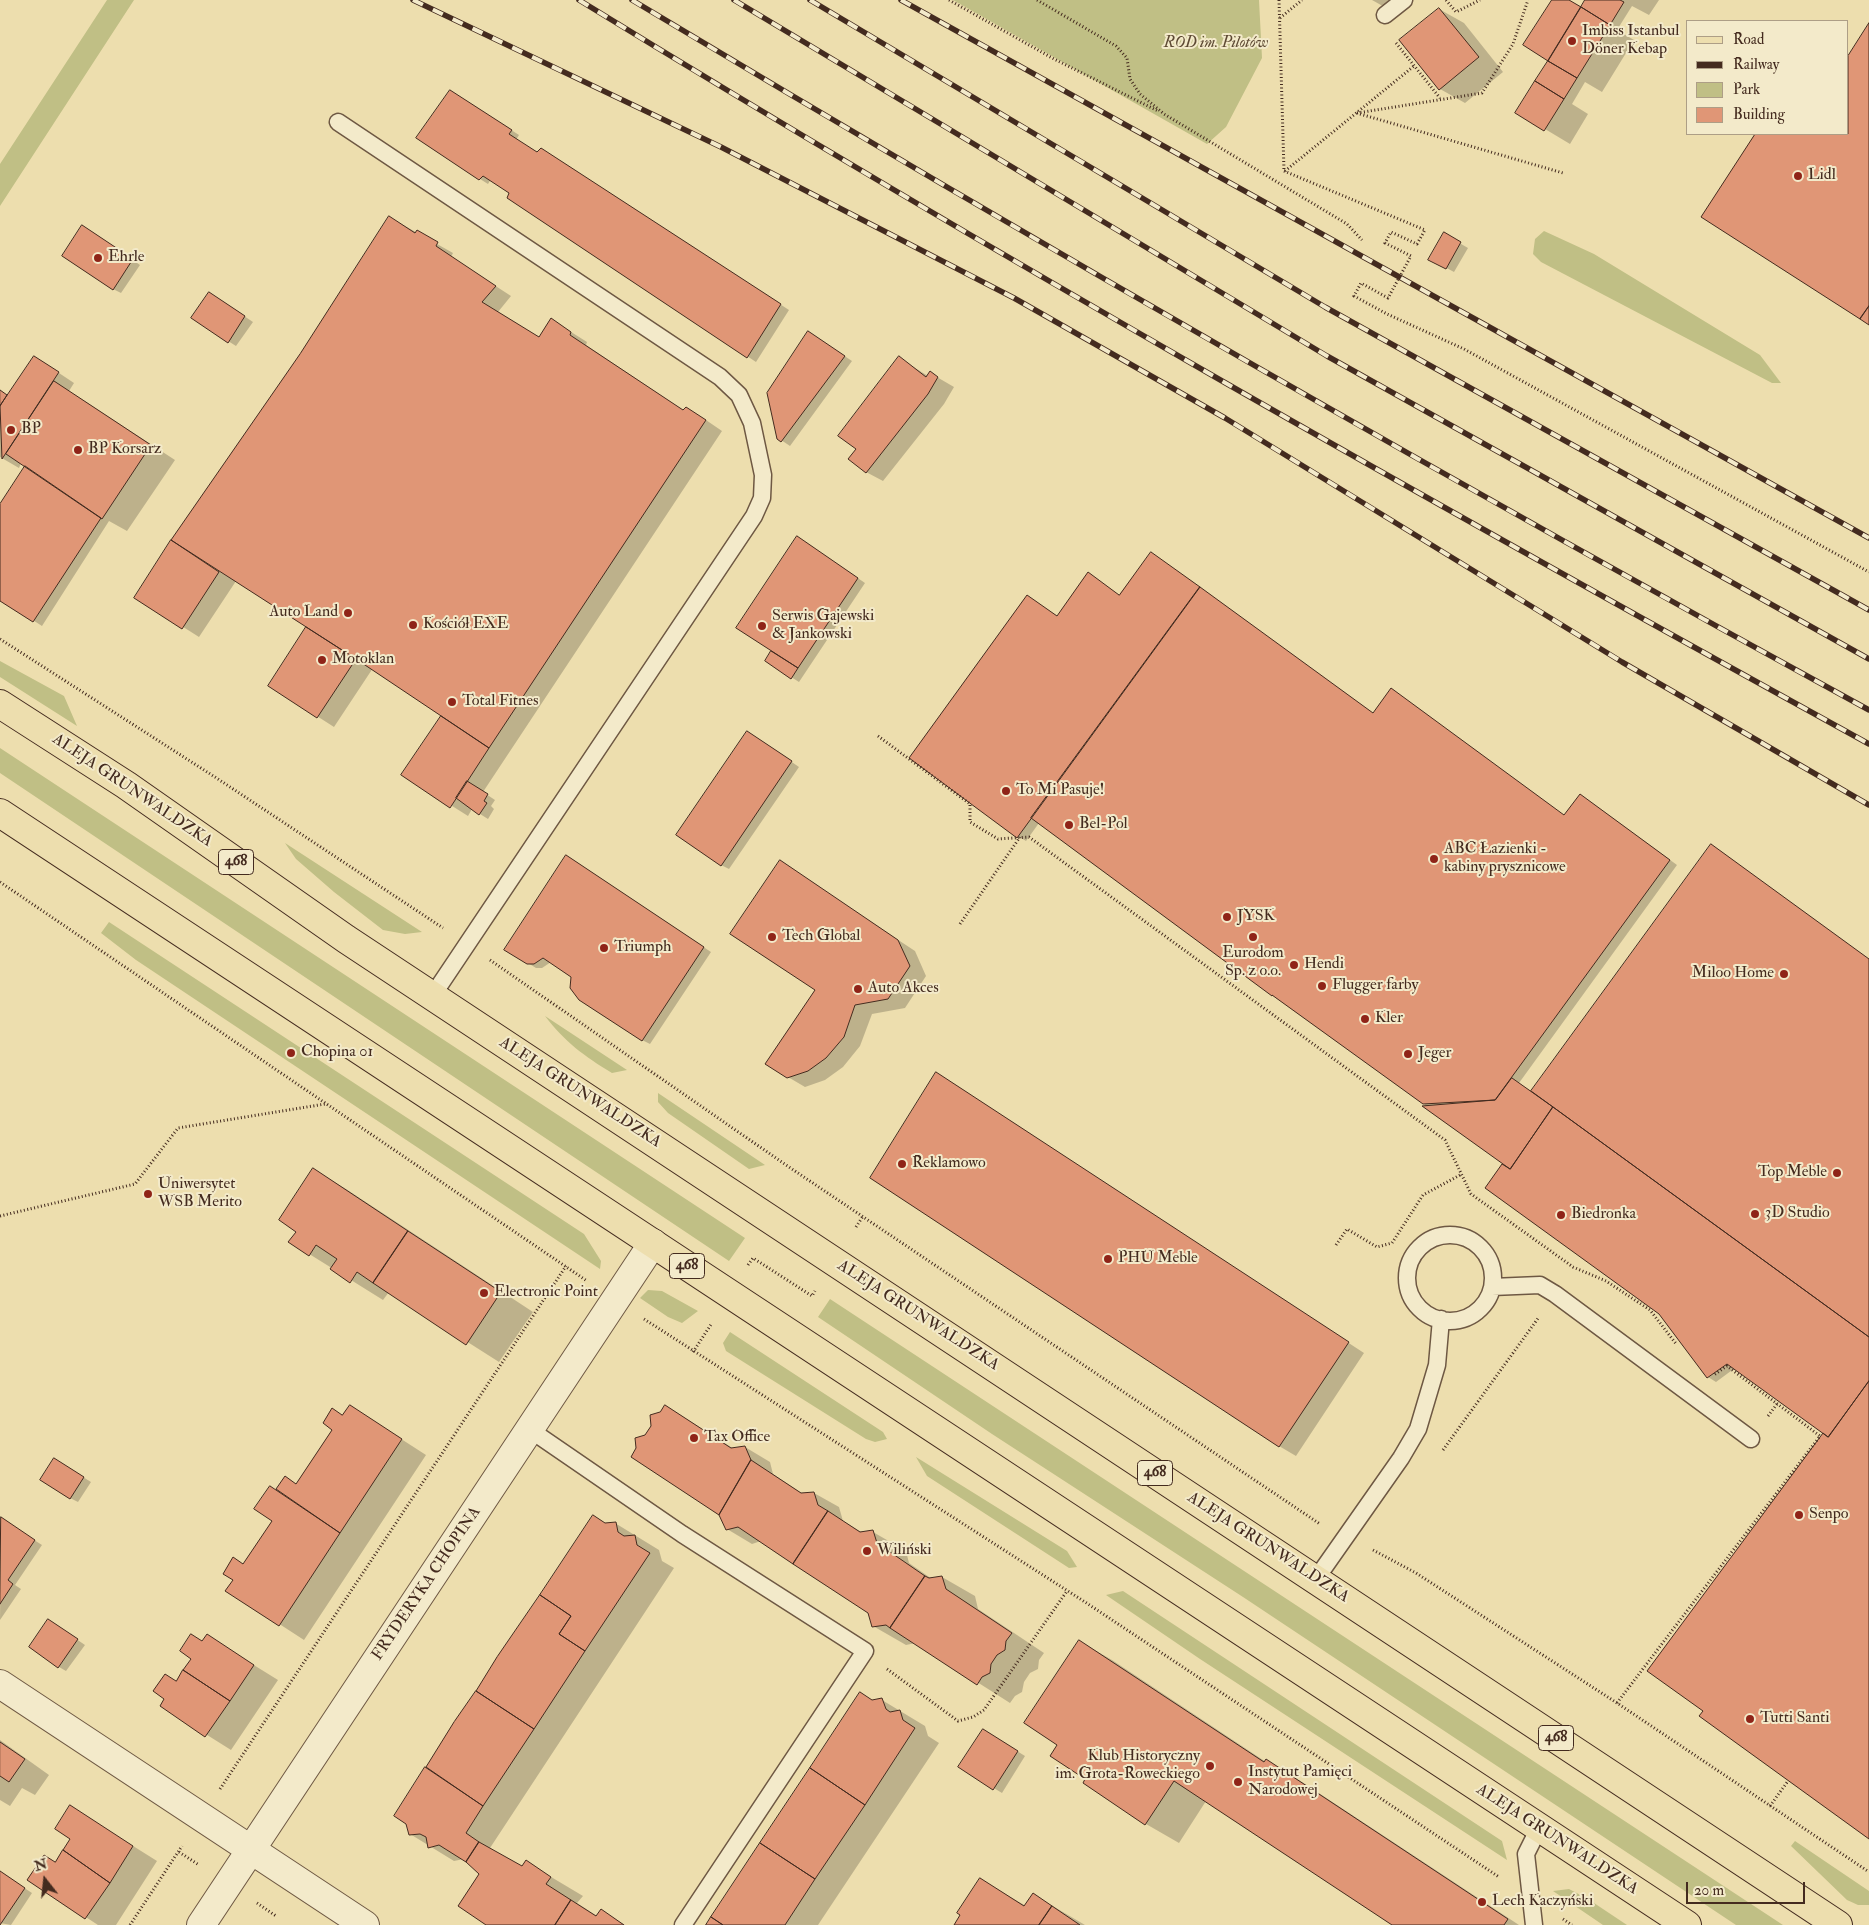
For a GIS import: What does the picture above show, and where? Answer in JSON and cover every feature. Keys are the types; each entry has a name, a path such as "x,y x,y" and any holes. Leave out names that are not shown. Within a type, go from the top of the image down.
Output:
{"main road":[{"name":"ALEJA GRUNWALDZKA","path":"0,704 126,785 346,939 1838,1925"},
{"name":"ALEJA GRUNWALDZKA","path":"0,812 1687,1925"}],"street":[{"name":"FRYDERYKA CHOPINA","path":"200,1925 653,1243"},
{"path":"0,1684 250,1851 299,1880 365,1925"}],"lane":[{"path":"1385,15 1404,0"},
{"path":"338,122 720,377 739,395 746,407 763,475 762,498 754,516 433,995"},
{"path":"1453,1235 1475,1243 1484,1252 1490,1263 1492,1287 1487,1299 1478,1310 1454,1320 1441,1320 1426,1314 1415,1303 1408,1290 1407,1274 1410,1261 1428,1241 1453,1235"},
{"path":"1492,1287 1540,1285 1555,1294 1751,1439"},
{"path":"1316,1579 1343,1537 1401,1458 1418,1430 1437,1365 1441,1320"},
{"path":"529,1429 682,1534 865,1652 683,1925"},
{"path":"1534,1925 1526,1854 1539,1828"}],"path":[{"path":"949,0 1054,59 1164,114 1347,224 1362,240"},
{"path":"1037,0 1116,46 1127,58 1130,79 1140,94 1164,114"},
{"path":"1279,0 1284,171"},
{"path":"1279,18 1302,0"},
{"path":"1446,0 1456,12 1480,0"},
{"path":"1356,113 1482,93 1513,44 1528,0"},
{"path":"1396,44 1440,99"},
{"path":"1284,171 1414,66"},
{"path":"1356,113 1563,173"},
{"path":"1284,171 1424,230 1417,244 1391,232 1385,243 1411,256 1388,298 1360,283 1354,296 1387,314 1464,349 1869,572"},
{"path":"0,639 218,779 468,945 1296,1510 1343,1537"},
{"path":"878,736 970,804 970,822 998,839 1030,837 1445,1140 1471,1194 1573,1267 1606,1281 1650,1310 1679,1347"},
{"path":"960,924 1020,837"},
{"path":"0,882 693,1352 1067,1591 1572,1925"},
{"path":"0,1216 135,1184 178,1128 325,1104"},
{"path":"1336,1245 1347,1229 1377,1247 1392,1243 1423,1195 1462,1174"},
{"path":"856,1227 863,1216"},
{"path":"744,1272 753,1258 812,1296 818,1286"},
{"path":"130,1925 566,1266"},
{"path":"1439,1454 1543,1312"},
{"path":"693,1352 715,1318"},
{"path":"1617,1703 1820,1436 1727,1366 1712,1376"},
{"path":"1376,1541 1370,1549 1416,1573 1617,1703 1869,1872"},
{"path":"865,1652 958,1721 973,1717 984,1710 1067,1591"},
{"path":"1770,1806 1788,1780"}],"green space":[{"path":"107,0 134,0 0,206 0,164"},
{"name":"ROD im. Pilotów","path":"953,0 1259,0 1262,58 1226,127 1207,144"},
{"path":"1544,231 1594,254 1760,355 1781,383 1772,383 1541,262 1533,254 1535,239"},
{"path":"0,661 64,696 77,726 0,677"},
{"path":"0,748 745,1238 729,1261 0,773"},
{"path":"285,843 422,932 405,934 383,930 334,892 296,859"},
{"path":"109,922 584,1234 601,1261 600,1269 136,960 101,933"},
{"path":"545,1016 627,1070 612,1073 593,1061 568,1041"},
{"path":"658,1093 765,1165 749,1169 668,1113 658,1102"},
{"path":"648,1290 662,1291 698,1311 682,1323 668,1317 640,1298"},
{"path":"830,1299 1783,1925 1736,1925 818,1317"},
{"path":"730,1332 883,1432 887,1439 875,1442 866,1439 726,1351 723,1343"},
{"path":"916,1457 1067,1551 1077,1567 1069,1568 927,1476"},
{"path":"1123,1591 1502,1841 1507,1860 1200,1659 1106,1595"},
{"path":"1795,1841 1869,1891 1869,1905 1858,1905 1847,1900 1791,1846"},
{"path":"1569,1889 1588,1899 1627,1925 1603,1925 1553,1891"}],"building":[{"path":"1552,0 1569,0 1581,7 1548,61 1523,45"},
{"path":"1585,0 1620,0 1624,2 1610,25 1581,7"},
{"path":"1581,7 1610,25 1577,78 1548,61"},
{"path":"1439,8 1479,57 1439,90 1399,40"},
{"name":"Lidl","path":"1869,23 1869,306 1860,319 1701,217 1754,135 1849,135 1849,54"},
{"path":"1548,61 1577,78 1564,99 1535,81"},
{"path":"1535,81 1564,99 1544,131 1515,113"},
{"path":"450,90 512,130 509,134 537,152 541,148 781,304 747,358 507,198 509,193 483,176 479,180 416,138"},
{"path":"389,216 415,233 417,230 438,242 436,246 496,286 482,302 539,337 551,318 571,332 570,335 683,410 686,407 706,420 489,748 356,659 171,540 300,354"},
{"name":"Ehrle","path":"82,225 133,259 113,290 62,256"},
{"path":"1444,232 1461,242 1446,269 1428,260"},
{"path":"209,292 245,316 228,343 191,318"},
{"path":"1869,306 1869,325 1860,319"},
{"path":"808,331 845,356 781,442 777,439 767,393"},
{"name":"BP","path":"34,356 59,372 2,459 0,406"},
{"path":"899,356 926,377 930,371 938,377 928,394 866,473 848,459 856,449 838,436"},
{"name":"BP Korsarz","path":"54,381 151,445 102,519 6,454"},
{"path":"0,390 7,395 0,406"},
{"path":"25,466 101,518 33,622 0,601 0,504"},
{"path":"797,536 858,578 798,668 736,628"},
{"path":"171,540 219,572 182,629 134,598"},
{"path":"1151,552 1200,587 1017,838 909,758 1027,595 1057,616 1088,572 1119,595"},
{"path":"1200,587 1373,713 1391,688 1564,815 1580,794 1670,860 1495,1100 1423,1104 1272,996 1031,818"},
{"path":"306,627 356,659 317,718 268,686"},
{"path":"771,651 798,668 791,679 765,661"},
{"path":"441,716 489,748 450,808 401,775"},
{"path":"747,731 792,761 721,866 676,835"},
{"path":"467,781 488,794 484,801 487,803 479,815 456,798"},
{"path":"1711,844 1869,959 1869,1337 1531,1091"},
{"name":"Triumph","path":"566,855 704,947 642,1041 579,1000 570,988 571,977 543,958 534,964 527,964 504,950"},
{"path":"780,860 898,940 910,966 888,999 855,1005 844,1037 826,1058 808,1071 787,1078 765,1064 815,990 730,934"},
{"name":"PHU Meble","path":"936,1072 1349,1342 1279,1447 870,1178"},
{"path":"1512,1078 1553,1107 1510,1169 1422,1106 1495,1100"},
{"path":"1553,1107 1869,1337 1869,1381 1828,1437 1727,1364 1707,1378 1659,1314 1485,1188 1502,1164 1510,1169"},
{"path":"313,1168 408,1231 373,1283 357,1272 350,1283 330,1269 337,1259 316,1245 309,1256 288,1242 296,1232 279,1220"},
{"path":"408,1231 501,1292 466,1345 373,1283"},
{"path":"1869,1381 1869,1839 1699,1716 1703,1711 1647,1671 1823,1433 1828,1437"},
{"path":"350,1405 402,1439 340,1533 276,1489 285,1476 296,1484 332,1430 323,1423 332,1408 342,1415"},
{"path":"665,1405 731,1448 745,1446 751,1460 719,1515 631,1457 636,1448 635,1438 645,1435 651,1426 650,1415 660,1412"},
{"path":"54,1458 84,1477 70,1499 40,1480"},
{"path":"751,1460 801,1493 814,1492 818,1505 828,1511 793,1564 738,1527 726,1530 719,1515"},
{"path":"270,1486 340,1533 279,1626 225,1591 233,1580 223,1574 233,1557 243,1564 272,1521 254,1509"},
{"path":"828,1511 860,1532 873,1530 877,1543 925,1576 890,1628 886,1625 872,1627 868,1613 793,1564"},
{"path":"593,1515 605,1523 616,1522 618,1532 624,1536 635,1535 637,1545 650,1553 585,1651 559,1634 571,1616 540,1595"},
{"path":"1,1517 35,1540 8,1580 13,1584 0,1604"},
{"path":"925,1576 929,1578 942,1576 946,1589 1012,1633 1006,1641 1005,1650 997,1655 991,1664 990,1673 982,1677 977,1685 890,1628"},
{"path":"540,1595 571,1616 559,1634 585,1651 534,1729 476,1691"},
{"path":"48,1619 78,1639 58,1668 29,1647"},
{"path":"191,1634 202,1641 207,1634 254,1665 230,1701 183,1670 191,1659 180,1651"},
{"name":"Instytut Pamięci Narodowej","path":"1079,1640 1264,1762 1266,1759 1508,1919 1504,1925 1392,1925 1174,1781 1145,1825 1083,1783 1085,1779 1050,1756 1057,1745 1024,1723"},
{"path":"183,1670 230,1701 205,1737 160,1706 164,1699 153,1691 165,1674 176,1681"},
{"path":"476,1691 534,1729 483,1806 426,1767"},
{"path":"860,1692 872,1700 882,1698 886,1709 890,1712 900,1710 903,1720 915,1728 865,1805 810,1768"},
{"path":"983,1729 1018,1751 993,1790 958,1767"},
{"path":"0,1742 25,1759 9,1782 0,1776"},
{"path":"425,1767 483,1806 466,1833 479,1842 466,1862 439,1845 428,1848 426,1837 420,1834 409,1835 406,1824 394,1816"},
{"path":"810,1768 865,1805 815,1879 760,1843"},
{"path":"70,1805 133,1846 110,1883 63,1850 70,1839 55,1829"},
{"path":"479,1842 522,1866 526,1860 551,1877 546,1884 571,1900 555,1925 486,1925 458,1906 479,1874 466,1862"},
{"path":"760,1843 815,1879 785,1925 723,1925 711,1917"},
{"path":"63,1850 110,1883 85,1919 27,1880 44,1855 55,1862"},
{"path":"0,1871 25,1888 0,1925"},
{"path":"980,1878 1024,1906 1033,1893 1052,1906 1039,1925 954,1925 960,1915 957,1913"},
{"path":"571,1900 596,1916 601,1909 624,1925 555,1925"},
{"path":"1052,1906 1080,1925 1039,1925"},
{"path":"711,1917 723,1925 706,1925"}],"railway":[{"path":"413,0 721,147 1014,298 1225,418 1622,662 1869,805"},
{"path":"579,0 898,192 1220,380 1543,563 1869,744"},
{"path":"632,0 939,182 1402,450 1869,710"},
{"path":"734,0 1327,356 1869,659"},
{"path":"810,0 1325,307 1869,610"},
{"path":"901,0 1869,538"}],"place":[{"name":"Imbiss Istanbul Döner Kebap","path":"1572,41"},
{"name":"Lidl","path":"1798,176"},
{"name":"Ehrle","path":"98,258"},
{"name":"BP","path":"11,430"},
{"name":"BP Korsarz","path":"78,450"},
{"name":"Auto Land","path":"348,613"},
{"name":"Kościół EXE","path":"413,625"},
{"name":"Serwis Gajewski & Jankowski","path":"762,626"},
{"name":"Motoklan","path":"322,660"},
{"name":"Total Fitnes","path":"452,702"},
{"name":"To Mi Pasuje!","path":"1006,791"},
{"name":"Bel-Pol","path":"1069,825"},
{"name":"ABC Łazienki - kabiny prysznicowe","path":"1434,859"},
{"name":"JYSK","path":"1227,917"},
{"name":"Tech Global","path":"772,937"},
{"name":"Eurodom Sp. z o.o.","path":"1253,937"},
{"name":"Triumph","path":"604,948"},
{"name":"Hendi","path":"1294,965"},
{"name":"Miloo Home","path":"1784,974"},
{"name":"Flugger farby","path":"1322,986"},
{"name":"Auto Akces","path":"858,989"},
{"name":"Kler","path":"1365,1019"},
{"name":"Chopina 01","path":"291,1053"},
{"name":"Jeger","path":"1408,1054"},
{"name":"Reklamowo","path":"902,1164"},
{"name":"Top Meble","path":"1837,1173"},
{"name":"Uniwersytet WSB Merito","path":"148,1194"},
{"name":"3D Studio","path":"1755,1214"},
{"name":"Biedronka","path":"1561,1215"},
{"name":"PHU Meble","path":"1108,1259"},
{"name":"Electronic Point","path":"484,1293"},
{"name":"Tax Office","path":"694,1438"},
{"name":"Senpo","path":"1799,1515"},
{"name":"Wiliński","path":"867,1551"},
{"name":"Tutti Santi","path":"1750,1719"},
{"name":"Klub Historyczny im. Grota-Roweckiego","path":"1210,1766"},
{"name":"Instytut Pamięci Narodowej","path":"1238,1782"},
{"name":"Lech Kaczyński","path":"1482,1902"}]}
